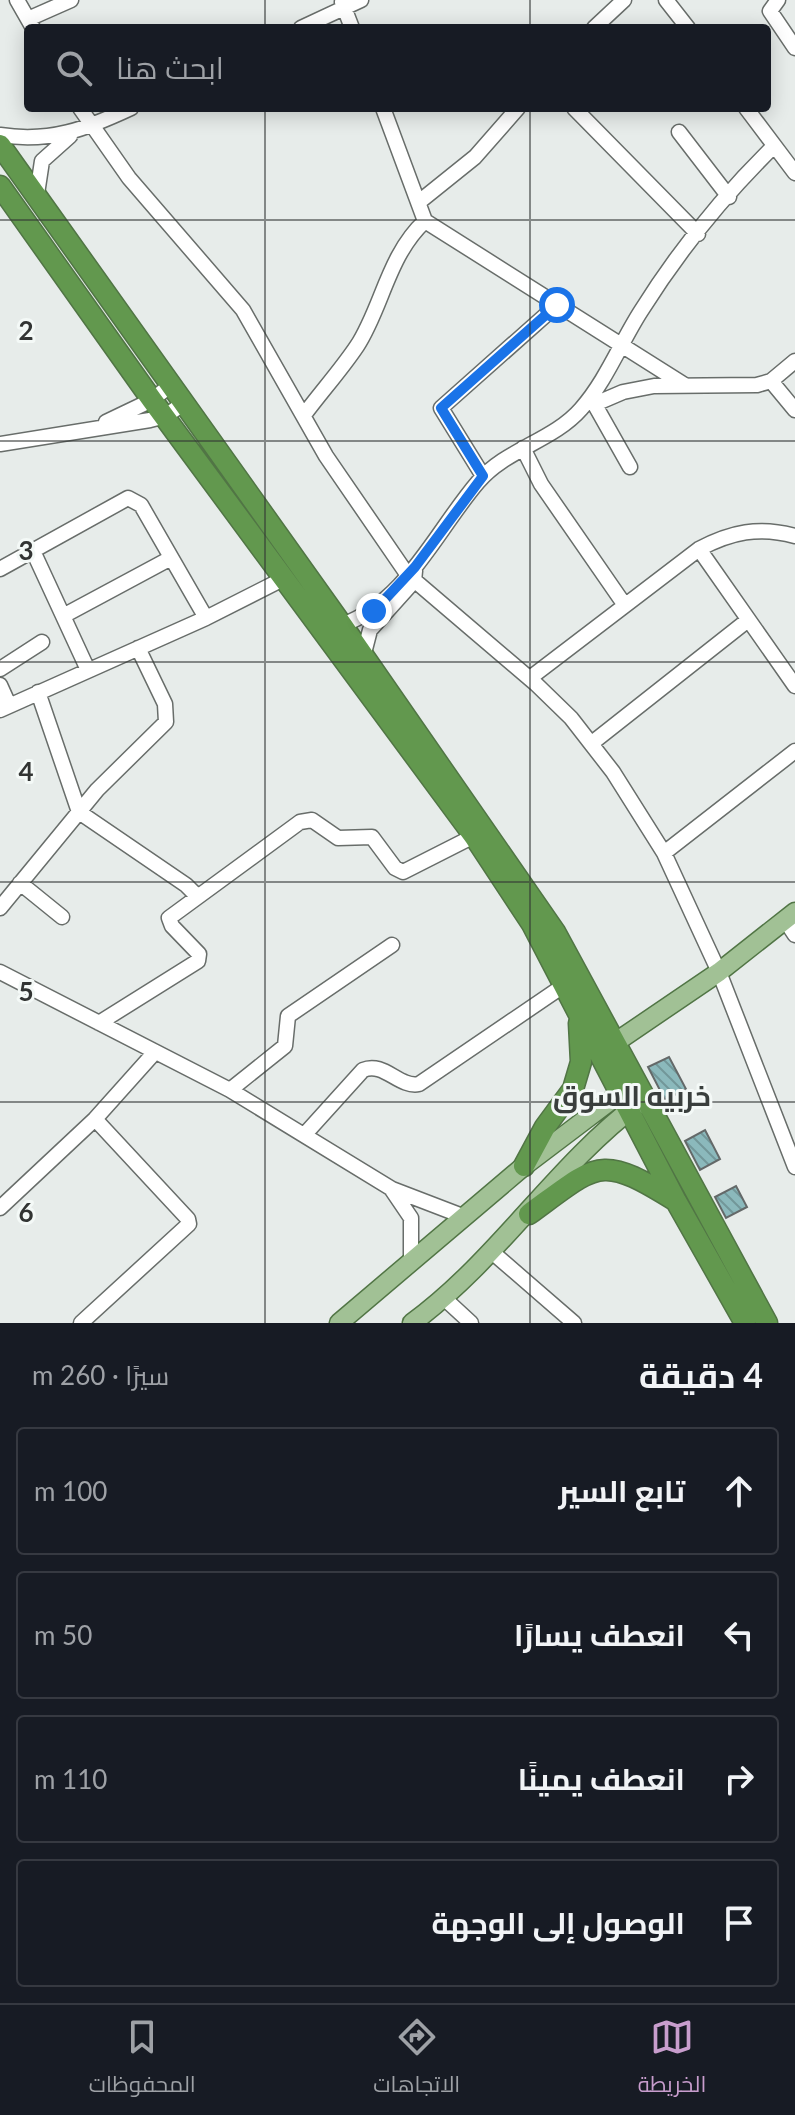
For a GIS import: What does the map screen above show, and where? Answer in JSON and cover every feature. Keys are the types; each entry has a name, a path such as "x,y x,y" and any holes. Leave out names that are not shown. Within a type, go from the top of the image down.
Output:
{"highway":[{"path":"0,145 185,402 555,932 767,1323"},
{"path":"0,186 152,400 474,836 532,924 676,1201 745,1323"},
{"path":"524,1166 545,1127 573,1089 579,1073 578,1015"},
{"path":"529,1214 572,1183 607,1168 643,1181 676,1201"}],"main road":[{"path":"616,1042 792,922"},
{"path":"339,1323 524,1166 641,1089"},
{"path":"412,1323 445,1299 529,1214 610,1124 624,1103"}],"street":[{"path":"17,0 31,23 71,0"},
{"path":"308,24 342,4 361,0"},
{"path":"598,24 624,0"},
{"path":"666,0 685,24"},
{"path":"778,0 771,7 772,16 795,48"},
{"path":"342,4 350,24"},
{"path":"82,112 153,208 243,310 347,489 412,574 530,678 592,743 664,853 719,972 795,1167"},
{"path":"0,135 29,140 73,133 123,112"},
{"path":"385,112 425,221 683,384"},
{"path":"419,202 475,157 514,112"},
{"path":"578,112 698,234"},
{"path":"749,112 795,173"},
{"path":"679,132 729,197"},
{"path":"37,194 42,161 73,133"},
{"path":"593,401 619,344 698,234 774,146"},
{"path":"304,415 357,346 378,294 406,244 425,221"},
{"path":"483,476 441,408 557,305"},
{"path":"363,657 370,630 483,476 523,448 571,419 593,401 639,388 683,384 739,388 771,381 795,361"},
{"path":"771,381 795,410"},
{"path":"92,429 152,400 172,384"},
{"path":"593,401 630,467"},
{"path":"0,444 166,416 185,402"},
{"path":"523,448 541,484 624,604"},
{"path":"0,569 128,498 141,505 206,618"},
{"path":"530,678 699,549 724,536 743,531 776,531 795,536"},
{"path":"699,549 795,686"},
{"path":"33,551 88,670"},
{"path":"63,616 171,558"},
{"path":"342,625 374,611 412,574"},
{"path":"0,685 4,708 206,618 283,579"},
{"path":"592,743 748,620"},
{"path":"0,669 42,642"},
{"path":"0,908 79,812 166,722 165,704 138,648"},
{"path":"38,692 79,812 186,885 197,896"},
{"path":"664,853 795,751"},
{"path":"99,1023 198,961 199,954 169,918 307,820 338,838 372,837 395,868 403,872 474,836"},
{"path":"20,883 62,917"},
{"path":"230,1090 285,1046 288,1016 392,945"},
{"path":"0,972 230,1090 306,1133 392,1189 465,1217"},
{"path":"306,1133 363,1070 376,1068 412,1085 419,1084 563,986"},
{"path":"0,1208 95,1119 155,1052"},
{"path":"81,1323 189,1224 188,1219 95,1119"},
{"path":"392,1189 411,1218 411,1263"},
{"path":"492,1252 574,1323"},
{"path":"445,1299 471,1323"}],"building":[{"path":"669,1057 686,1089 665,1100 648,1067"},
{"path":"705,1130 720,1159 700,1170 685,1141"},
{"path":"736,1186 747,1207 726,1218 715,1197"}],"district":[{"name":"خربیه السوق","path":"632,1095"}],"route":[{"path":"374,611 415,567 483,476 447,423 441,408 557,305"}]}
